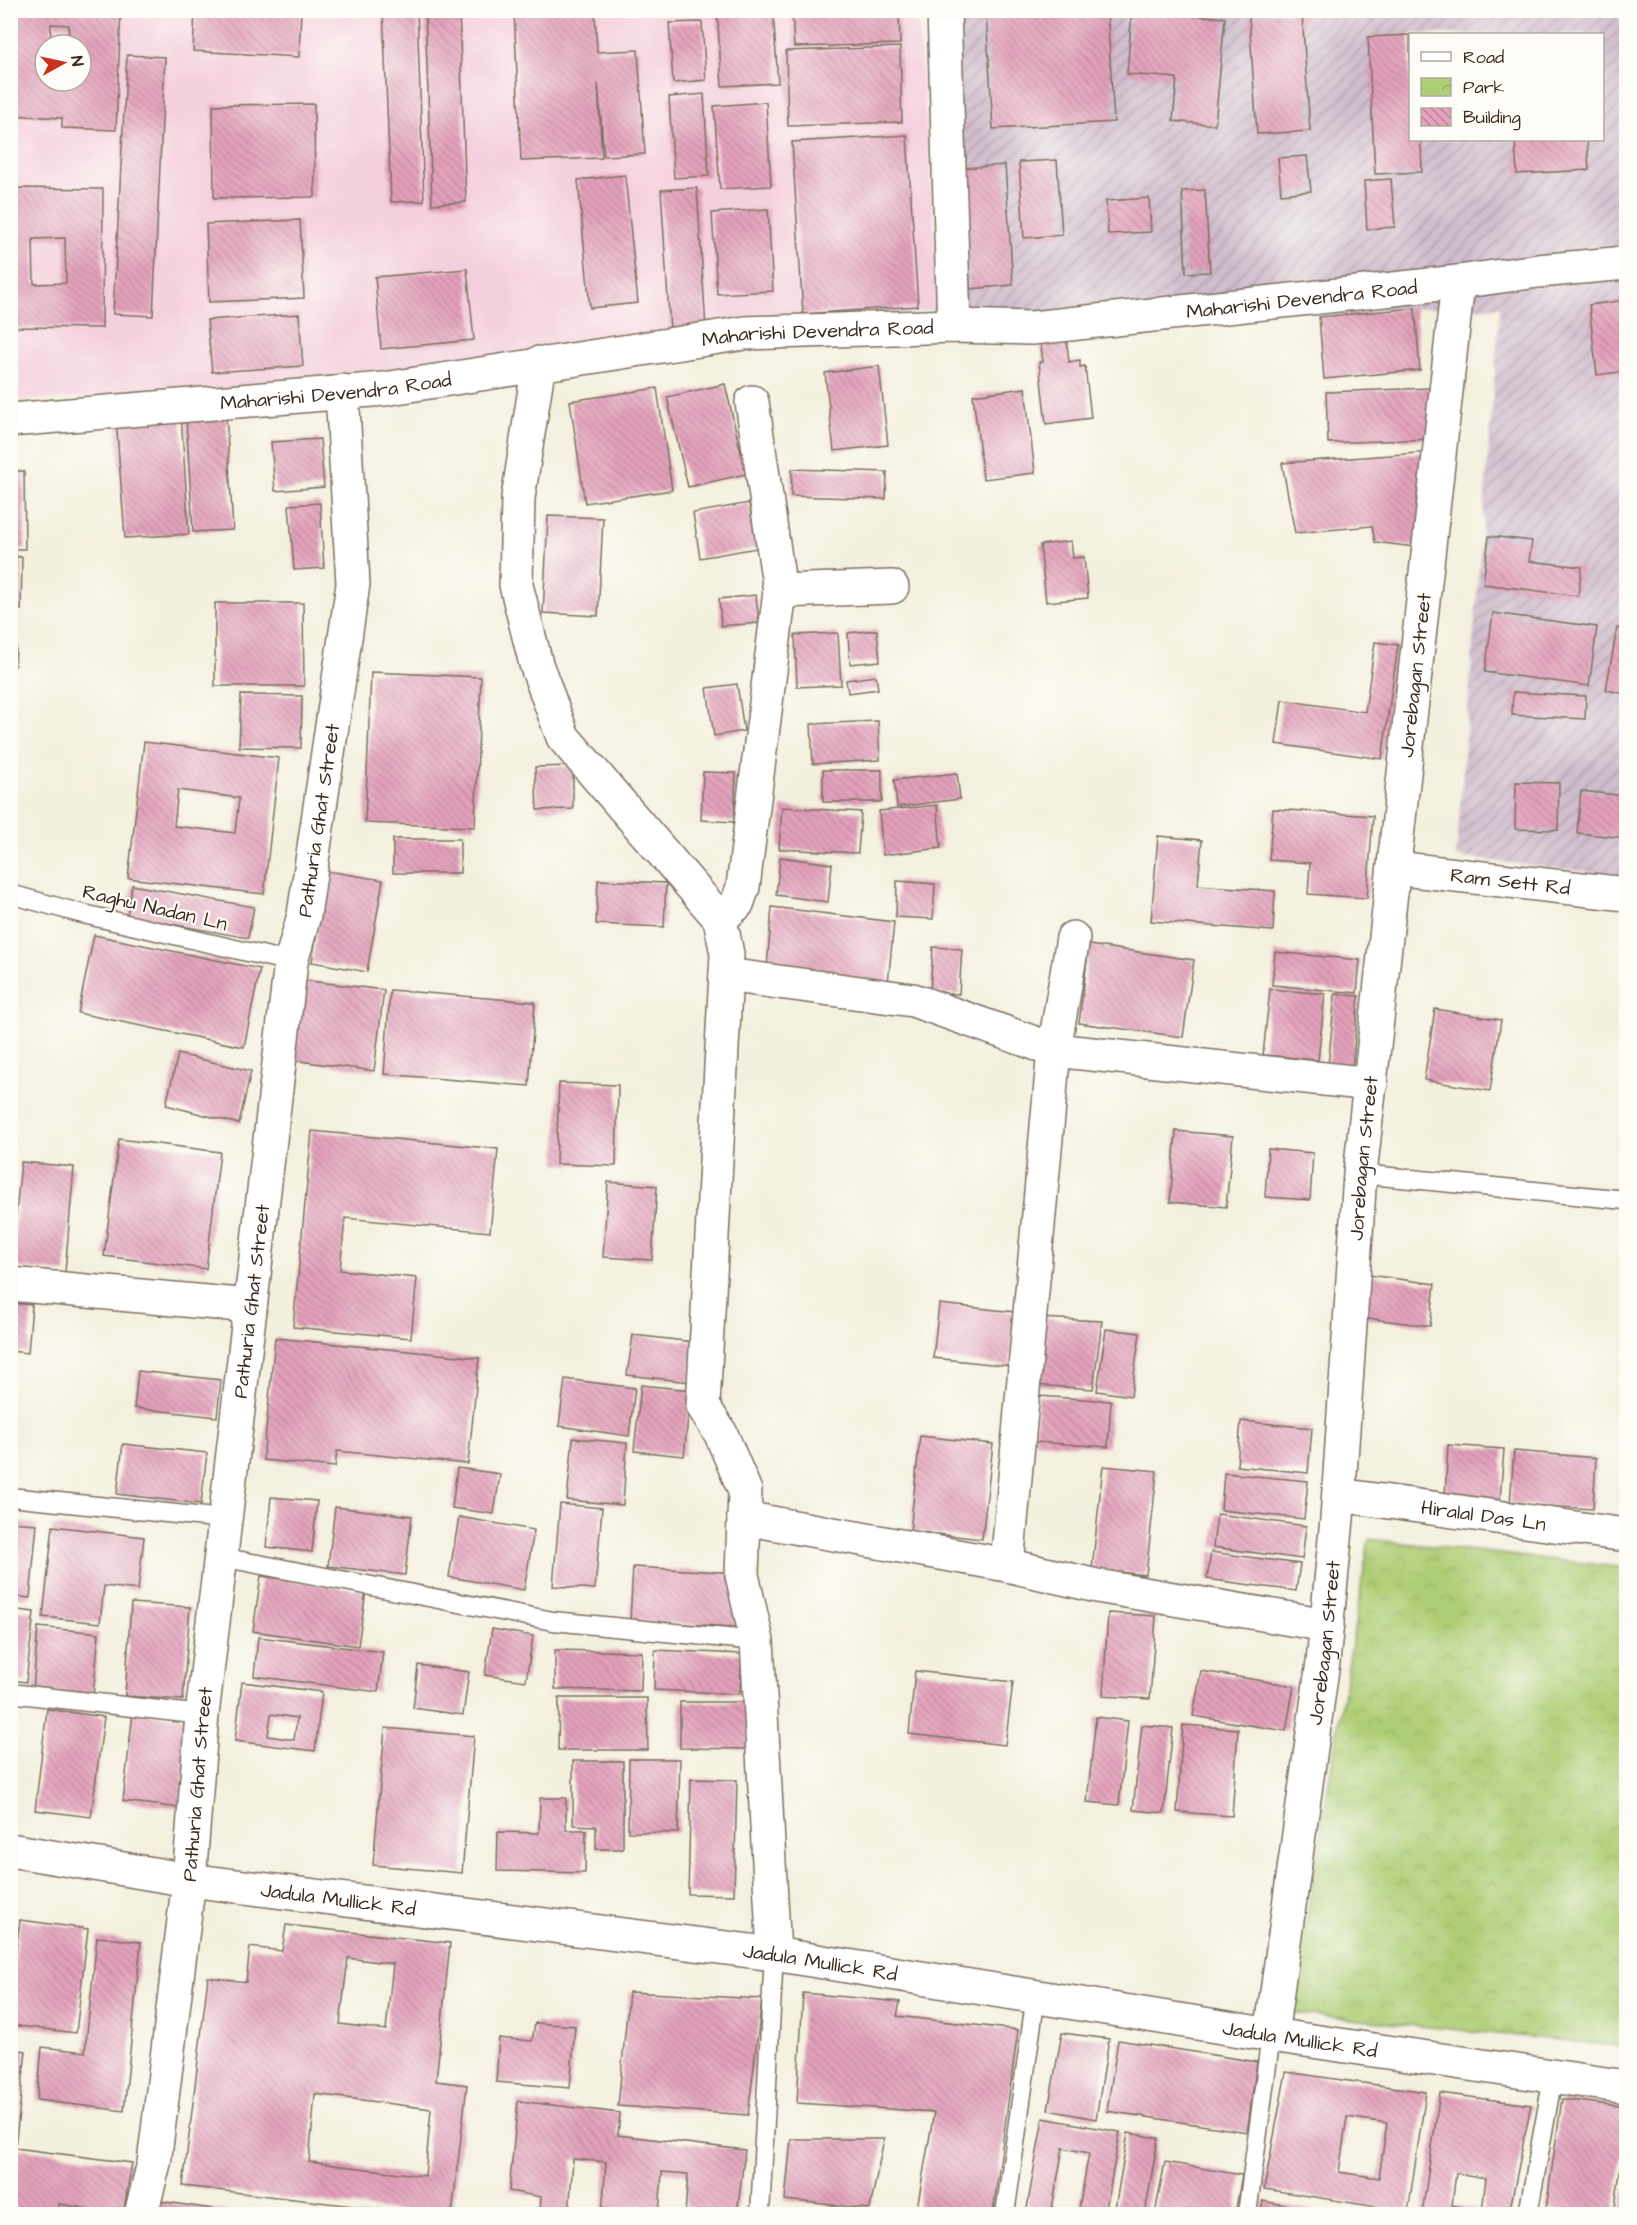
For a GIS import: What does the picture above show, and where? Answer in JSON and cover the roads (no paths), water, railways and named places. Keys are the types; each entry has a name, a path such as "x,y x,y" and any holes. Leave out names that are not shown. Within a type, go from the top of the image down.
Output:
{"street":[{"path":"944,10 954,326"},
{"name":"Maharishi Devendra Road","path":"10,420 384,389 745,333 954,326 1032,328 1626,263"},
{"name":"Jorebagan Street","path":"1271,2035 1327,1625 1339,1495 1360,1174 1458,282"},
{"path":"540,363 518,498 516,585 536,664 563,737 720,919 727,954 703,1406 721,1434 745,1491 742,1575 757,1641 774,1954"},
{"name":"Pathuria Ghat Street","path":"141,2214 154,2163 189,1881 202,1715 291,962 304,915 353,584 342,391"},
{"path":"720,919 737,904 743,887 780,591 752,402"},
{"path":"780,591 892,587"},
{"name":"Ram Sett Rd","path":"1394,867 1626,894"},
{"path":"1007,1565 1054,1050 1073,938"},
{"path":"726,975 913,1000 1054,1050 1371,1084"},
{"path":"10,1284 250,1306"},
{"name":"Hiralal Das Ln","path":"1339,1495 1626,1535"},
{"path":"744,1518 1007,1565 1097,1586 1327,1625"},
{"name":"Jadula Mullick Rd","path":"10,1850 189,1881 774,1954 1271,2035 1626,2087"}],"lane":[{"name":"Raghu Nadan Ln","path":"10,894 79,913 291,962"},
{"path":"1360,1174 1626,1200"},
{"path":"10,1497 225,1519"},
{"path":"220,1557 553,1622 757,1641"},
{"path":"10,1693 202,1715"},
{"path":"760,2214 774,1954"},
{"path":"1005,2214 1036,1995"},
{"path":"1247,2214 1271,2035"},
{"path":"1528,2214 1553,2077"}]}
